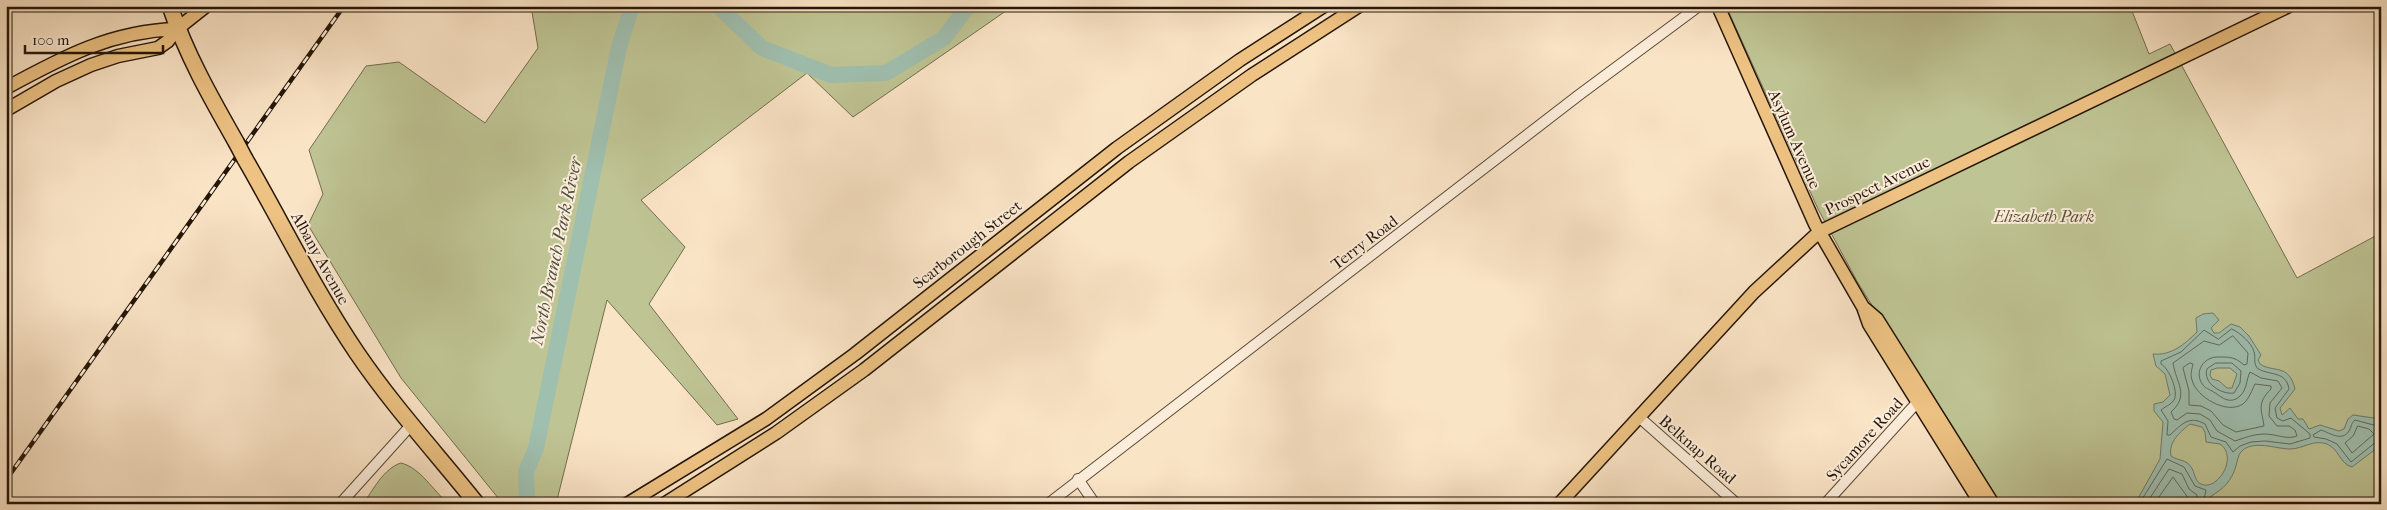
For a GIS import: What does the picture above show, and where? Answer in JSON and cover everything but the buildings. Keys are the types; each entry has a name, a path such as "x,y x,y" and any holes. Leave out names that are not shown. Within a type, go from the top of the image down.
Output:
{"highway":[{"name":"Albany Avenue","path":"170,6 178,29 208,92 349,341 412,424 477,504"}],"main road":[{"path":"178,29 142,32 96,44 70,54 6,88 10,108 56,81 91,65 158,48 206,6"},
{"name":"Scarborough Street","path":"627,504 766,419 855,354 985,249 1117,148 1240,60 1324,6"},
{"path":"664,504 776,433 864,370 1129,162 1252,75 1359,6"},
{"name":"Asylum Avenue","path":"1718,6 1819,232 1864,307 1869,324 1993,504"},
{"name":"Prospect Avenue","path":"1559,504 1754,292 1819,232 2289,6"},
{"path":"1240,60 1252,75"},
{"path":"1117,148 1129,162"},
{"path":"985,249 997,264"},
{"path":"855,354 864,370"},
{"name":"Asylum Avenue","path":"1921,398 1981,504"},
{"path":"766,419 776,433"}],"street":[{"name":"Terry Road","path":"1048,504 1078,479 1579,96 1700,6"},
{"name":"Sycamore Road","path":"1825,504 1921,398"},
{"name":"Belknap Road","path":"1639,417 1738,504"},
{"path":"340,504 412,424"},
{"path":"1078,479 1095,504"}],"green space":[{"path":"531,6 1013,6 853,117 807,73 641,200 685,247 649,304 738,419 717,425 607,300 556,504 503,504 401,378 308,225 323,194 309,150 366,66 399,62 485,123 538,48"},
{"name":"Elizabeth Park","path":"1726,6 2130,6 2149,54 2170,44 2297,278 2381,233 2381,504 2001,504 1924,381 1914,372 1858,283 1818,209"},
{"path":"401,463 421,475 449,504 363,504 384,474"}],"water":[{"path":"2213,313 2219,320 2211,328 2214,333 2219,333 2231,324 2240,327 2249,336 2261,355 2258,360 2260,364 2289,375 2295,389 2280,408 2282,415 2290,408 2298,419 2303,419 2309,429 2320,425 2339,431 2344,429 2348,419 2353,415 2374,418 2381,424 2381,442 2377,448 2352,467 2345,463 2334,449 2327,444 2313,443 2290,449 2258,445 2251,446 2240,453 2234,472 2229,480 2210,497 2207,504 2135,504 2160,459 2163,422 2154,411 2154,404 2163,402 2170,395 2165,374 2156,366 2153,354 2172,351 2188,341 2197,332 2196,318 2203,314","holes":["2230,368 2237,374 2232,388 2227,388 2219,381 2212,379 2210,375 2211,370","2190,424 2202,427 2205,432 2206,442 2220,444 2225,450 2227,464 2224,472 2213,483 2201,484 2197,481 2189,464 2171,456 2173,442"]}],"waterway":[{"name":"North Branch Park River","path":"527,504 526,472 536,448 619,47 632,6"},
{"name":"North Branch Park River","path":"718,6 762,48 831,75 886,73 944,38 968,6"}],"railway":[{"path":"6,480 344,6"}]}
